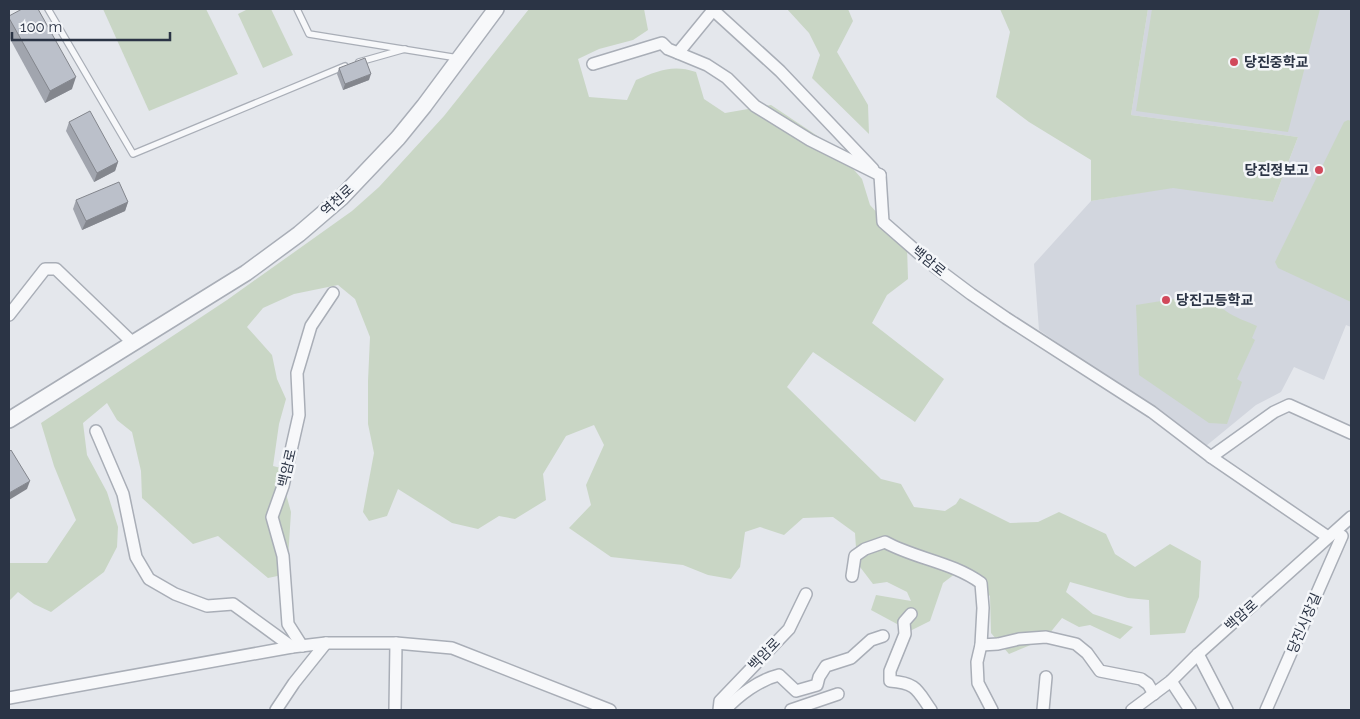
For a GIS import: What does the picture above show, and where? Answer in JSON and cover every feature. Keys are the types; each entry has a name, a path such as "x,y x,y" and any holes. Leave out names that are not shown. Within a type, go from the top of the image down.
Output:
{"street":[{"name":"역천로","path":"9,420 246,273 299,234 352,186 398,138 460,59 495,9"},
{"path":"678,53 713,9 780,71 880,175"},
{"path":"593,64 662,43 668,49 707,65 726,78 755,106 810,140 880,175"},
{"name":"백암로","path":"880,175 883,222 931,264 1006,318 1152,412 1211,457 1328,537"},
{"path":"9,315 45,269 56,269 133,343"},
{"name":"백암로","path":"297,646 288,624 283,556 272,517 283,486 299,415 297,373 311,326 329,302 333,293"},
{"path":"1211,457 1274,412 1289,405 1351,433"},
{"path":"96,431 123,494 136,557 149,579 175,594 207,606 233,604 297,646"},
{"name":"백암로","path":"1132,710 1171,681 1198,654 1351,517"},
{"path":"1328,537 1346,536"},
{"name":"당진시장길","path":"1266,710 1346,536"},
{"path":"852,576 855,556 865,549 885,542 900,550 972,576 981,583 983,608 981,645 977,662 978,684 992,710"},
{"name":"백암로","path":"719,710 720,700 789,629 806,594"},
{"path":"912,614 904,622 905,634 890,671 890,681 902,682 915,687 931,710"},
{"name":"백암로","path":"725,710 738,697 772,677 779,675 796,690 817,685 819,677 826,666 851,658 871,640 883,636"},
{"path":"981,645 1046,637 1076,644 1087,653 1100,671 1142,678 1154,694"},
{"path":"276,710 294,683 326,643"},
{"path":"9,698 297,646 326,643 396,643 452,648 610,710"},
{"path":"395,710 396,643"},
{"path":"1198,654 1227,710"},
{"path":"1042,710 1046,677"},
{"path":"1171,681 1190,710"},
{"path":"791,710 838,694"}],"lane":[{"path":"48,9 133,154 347,66 405,49"},
{"path":"297,9 309,34 460,59"}],"shaded area":[{"path":"1148,9 1351,9 1351,327 1346,325 1324,380 1294,367 1281,392 1256,405 1206,446 1039,330 1034,264 1091,201 1174,187 1273,202 1298,137 1131,115"}],"green space":[{"path":"103,9 206,9 238,74 149,111"},
{"path":"248,9 271,9 293,55 263,68 238,14"},
{"path":"529,9 644,9 648,30 633,40 599,49 578,59 589,97 627,100 636,80 665,70 687,70 696,72 704,99 725,113 771,105 834,147 862,179 870,205 907,246 908,279 887,295 872,323 944,379 915,422 813,352 787,387 881,479 901,484 914,507 945,511 956,504 960,498 1010,523 1038,522 1059,512 1106,534 1115,554 1135,567 1170,544 1201,561 1199,597 1185,633 1150,635 1149,600 1128,598 1070,582 1066,592 1093,614 1133,627 1120,639 1090,625 1079,627 1062,618 1045,639 1009,654 991,633 990,596 960,570 943,583 930,621 910,631 871,610 876,595 911,601 907,592 887,582 873,584 857,563 855,533 833,517 803,518 784,535 760,527 745,532 740,567 731,579 708,575 683,565 611,557 569,528 591,505 586,485 604,445 594,425 566,436 543,474 546,500 515,519 499,516 478,529 452,523 398,489 387,516 369,521 363,512 374,453 368,424 370,337 355,299 338,285 294,294 263,308 247,327 272,355 277,379 286,399 279,424 273,466 289,470 286,494 291,512 287,574 268,578 218,536 193,544 142,498 141,471 132,432 117,420 107,403 83,423 87,455 107,492 118,527 117,547 104,572 51,612 34,604 18,592 9,601 9,563 47,563 76,520 54,466 41,423 227,300 352,211 379,187 444,116"},
{"path":"787,9 848,9 853,21 837,52 868,105 869,134 812,78 820,55 809,33"},
{"path":"1000,9 1148,9 1131,115 1298,137 1273,202 1173,188 1091,201 1091,160 1029,122 996,97 1010,32"},
{"name":"당진중학교","path":"1152,9 1320,9 1288,132 1136,111"},
{"path":"1351,121 1351,302 1278,268 1275,262 1344,122"},
{"path":"1212,293 1215,300 1224,310 1257,326 1252,338 1255,340 1237,379 1242,382 1227,424 1209,423 1139,375 1136,305"}],"building":[{"path":"22,9 38,9 76,77 50,91 9,18 9,16"},
{"path":"365,58 371,74 345,84 339,68"},
{"path":"90,111 118,162 97,173 69,122"},
{"path":"119,182 128,202 86,221 76,200"},
{"path":"11,450 30,481 9,493 9,452"}],"place":[{"name":"당진중학교","path":"1234,62"},
{"name":"당진정보고","path":"1319,170"},
{"name":"당진고등학교","path":"1166,300"}]}
